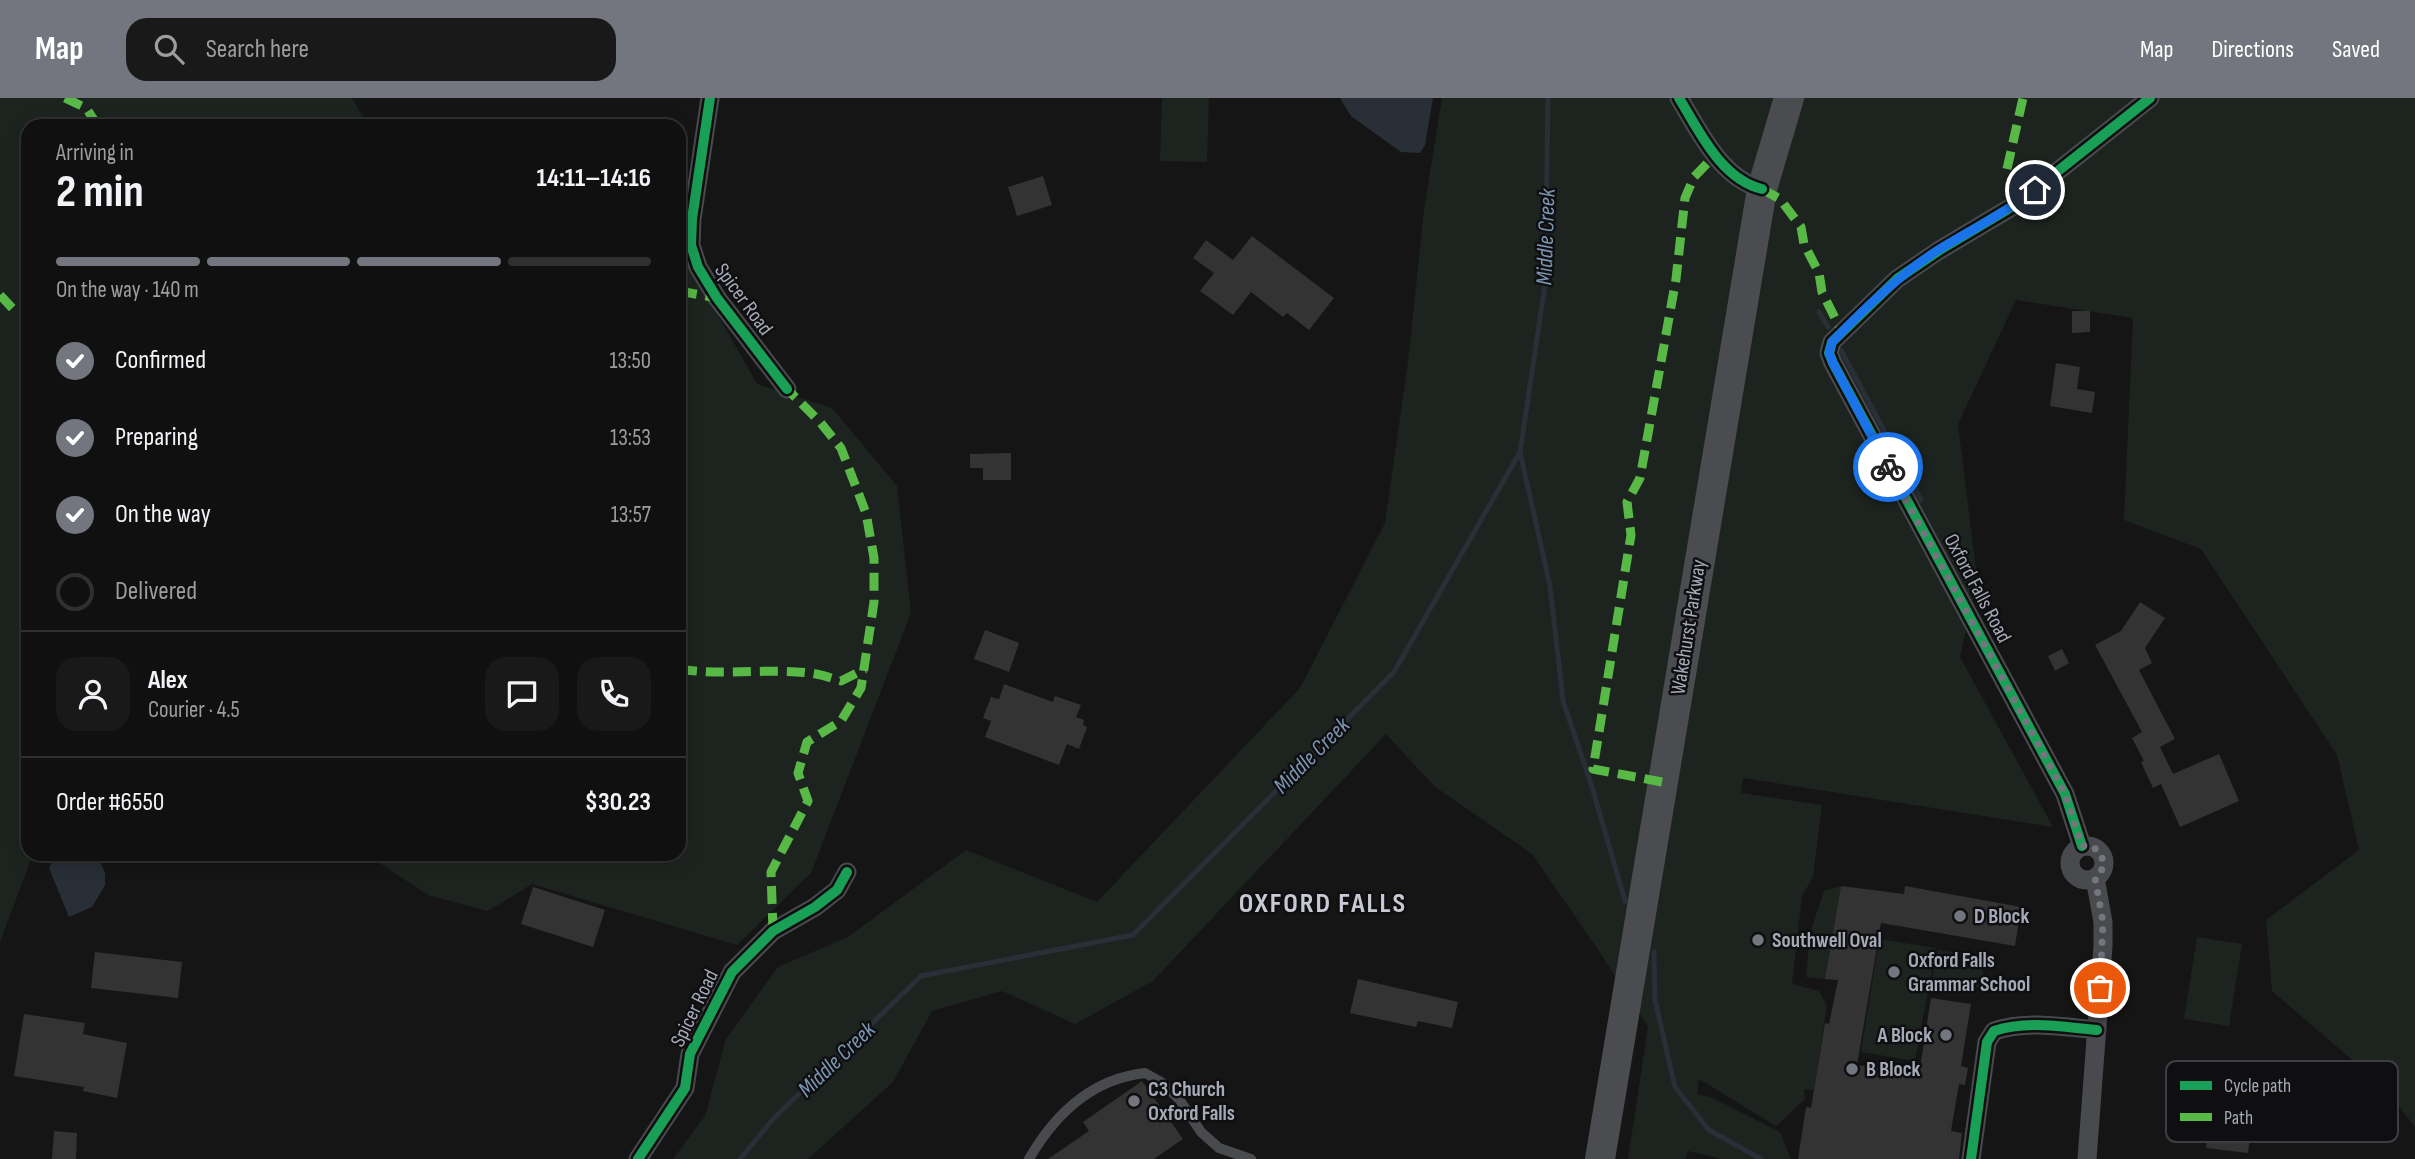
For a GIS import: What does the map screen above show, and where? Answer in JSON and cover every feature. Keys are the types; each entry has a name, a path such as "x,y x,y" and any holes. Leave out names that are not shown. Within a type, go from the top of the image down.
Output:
{"main road":[{"name":"Wakehurst Parkway","path":"1600,1159 1762,189 1789,98"}],"street":[{"name":"Spicer Road","path":"710,98 692,219 691,245 698,267 718,298 787,389"},
{"path":"1679,98 1714,155 1748,185 1762,189"},
{"name":"Oxford Falls Road","path":"2097,1030 2103,922 2095,878 2082,879 2072,870 2070,857 2082,846 2065,794 1829,353 1832,342 1897,279 2015,205 2150,98"},
{"name":"Spicer Road","path":"638,1159 685,1088 690,1054 732,972 773,931 815,907 837,890 847,872"},
{"path":"1971,1159 1987,1042 1994,1031 2009,1026 2032,1025 2097,1030 2087,1159"}],"lane":[{"path":"1029,1159 1040,1139 1067,1109 1102,1083 1144,1073 1161,1082 1179,1099 1201,1132 1219,1148 1251,1159"}],"shaded area":[{"path":"0,98 352,98 364,119 21,119 21,861 30,861 0,942"},
{"path":"1162,98 1209,98 1207,162 1160,161"},
{"path":"1340,98 1433,98 1425,145 1420,153 1401,152 1351,116"},
{"path":"1442,98 2415,98 2415,1127 2398,1105 2398,1061 2354,1061 2272,991 2266,920 2359,850 2337,755 2201,549 2124,520 2133,318 2016,300 1958,424 1977,578 1960,657 2053,827 1743,778 1741,793 1822,805 1813,877 1802,896 1792,984 1819,991 1827,1006 1814,1090 1804,1089 1805,1099 1776,1126 1699,1079 1697,1094 1713,1098 1780,1132 1791,1159 1722,1159 1688,1151 1685,1159 1628,1159 1648,1027 1532,854 1434,786 1386,734 1153,981 1075,1024 1002,991 932,1011 893,1082 808,1159 673,1159 705,1116 726,1039 778,967 848,937 966,850 1097,902 1300,688 1385,523 1408,362 1424,210"},
{"path":"686,258 757,384 832,408 897,486 911,613 811,873 737,945 532,884 488,911 428,895 377,861 686,861"},
{"path":"52,861 100,861 105,873 105,885 92,907 69,917 49,868"},
{"path":"1841,886 1825,979 1806,977 1810,933 1824,891"},
{"path":"2197,937 2242,944 2229,1026 2184,1019"},
{"path":"1879,939 1936,948 1915,1061 1861,1052"},
{"path":"1937,950 1982,956 1984,988 1932,981"}],"building":[{"path":"1043,176 1052,205 1017,216 1008,187"},
{"path":"1252,236 1334,298 1309,330 1287,313 1283,317 1251,292 1233,315 1200,291 1214,273 1193,258 1206,240 1233,260"},
{"path":"2072,311 2090,311 2090,332 2072,333"},
{"path":"2056,363 2080,367 2077,389 2095,392 2092,413 2050,406"},
{"path":"1011,453 1011,480 983,480 983,468 970,468 970,454"},
{"path":"2140,602 2165,618 2145,648 2152,663 2139,670 2175,739 2160,747 2173,774 2219,754 2239,801 2180,827 2161,784 2153,788 2141,762 2144,761 2132,738 2142,732 2095,645 2121,631"},
{"path":"985,630 1019,643 1009,672 974,659"},
{"path":"2062,649 2069,663 2055,671 2048,656"},
{"path":"1004,684 1053,702 1055,696 1081,705 1076,717 1084,720 1083,725 1087,727 1079,749 1067,744 1059,765 985,737 991,721 983,718 991,697 999,699"},
{"path":"1841,886 1904,894 1905,886 2021,907 2015,946 1881,923 1857,1065 1919,1074 1931,998 1971,1004 1961,1066 1968,1068 1965,1085 1959,1084 1951,1131 1962,1133 1959,1159 1798,1159 1806,1107 1811,1108 1825,1023 1829,1024 1838,980 1825,979"},
{"path":"533,887 605,910 593,947 521,924"},
{"path":"95,952 182,962 178,998 91,988"},
{"path":"1358,979 1458,1002 1452,1028 1418,1021 1416,1027 1350,1013"},
{"path":"24,1014 85,1023 83,1034 127,1043 117,1098 83,1091 84,1087 14,1076"},
{"name":"C3 Church Oxford Falls","path":"1142,1081 1183,1139 1154,1159 1048,1159 1089,1131 1083,1122"},
{"path":"54,1131 77,1133 76,1159 52,1159"},
{"path":"2207,1142 2249,1142 2248,1153 2206,1148"}],"waterway":[{"name":"Middle Creek","path":"740,1159 773,1119 921,976 1133,935 1394,672 1520,452 1545,285 1548,98"},
{"path":"1819,312 1828,327"},
{"path":"1841,350 1921,500"},
{"path":"1520,452 1550,586 1563,701 1592,787 1625,901"},
{"path":"1654,952 1655,1000 1675,1087 1709,1130 1761,1159"}],"marked path":[{"path":"65,98 86,108 93,119"},
{"path":"2007,169 2023,98"},
{"path":"1662,782 1593,769 1631,535 1627,502 1640,478 1676,279 1685,198 1694,177 1715,155"},
{"path":"1762,189 1780,199 1801,227 1804,244 1819,273 1822,292 1842,332"},
{"path":"686,292 717,298"},
{"path":"0,295 15,311 21,311"},
{"path":"773,931 771,872 808,801 798,773 807,742 841,721 861,688 874,602 874,558 866,513 841,448 787,389"},
{"path":"686,670 794,672 818,674 841,681 865,669"}],"cycle path":[{"path":"710,98 692,219 691,245 698,267 717,298 787,389"},
{"path":"1679,98 1703,139 1723,165 1747,184 1762,189"},
{"path":"2082,846 2065,794 1829,353 1832,342 1897,279 2015,205 2150,98"},
{"path":"638,1159 685,1088 690,1054 732,972 773,931 815,907 837,890 847,872"},
{"path":"1971,1159 1987,1042 1994,1031 2032,1025 2097,1030"}],"way so far":[{"path":"1888,467 2065,794 2082,846 2090,845 2096,848 2104,860 2101,873 2095,878 2103,922 2100,988"}],"place":[{"name":"D Block","path":"1960,916"},
{"name":"Southwell Oval","path":"1758,940"},
{"name":"Oxford Falls Grammar School","path":"1894,972"},
{"name":"A Block","path":"1946,1035"},
{"name":"B Block","path":"1852,1069"},
{"name":"C3 Church Oxford Falls","path":"1134,1101"}],"district":[{"name":"OXFORD FALLS","path":"1323,902"}],"route":[{"path":"1888,467 1833,363 1829,353 1832,342 1897,279 2035,190"}]}
